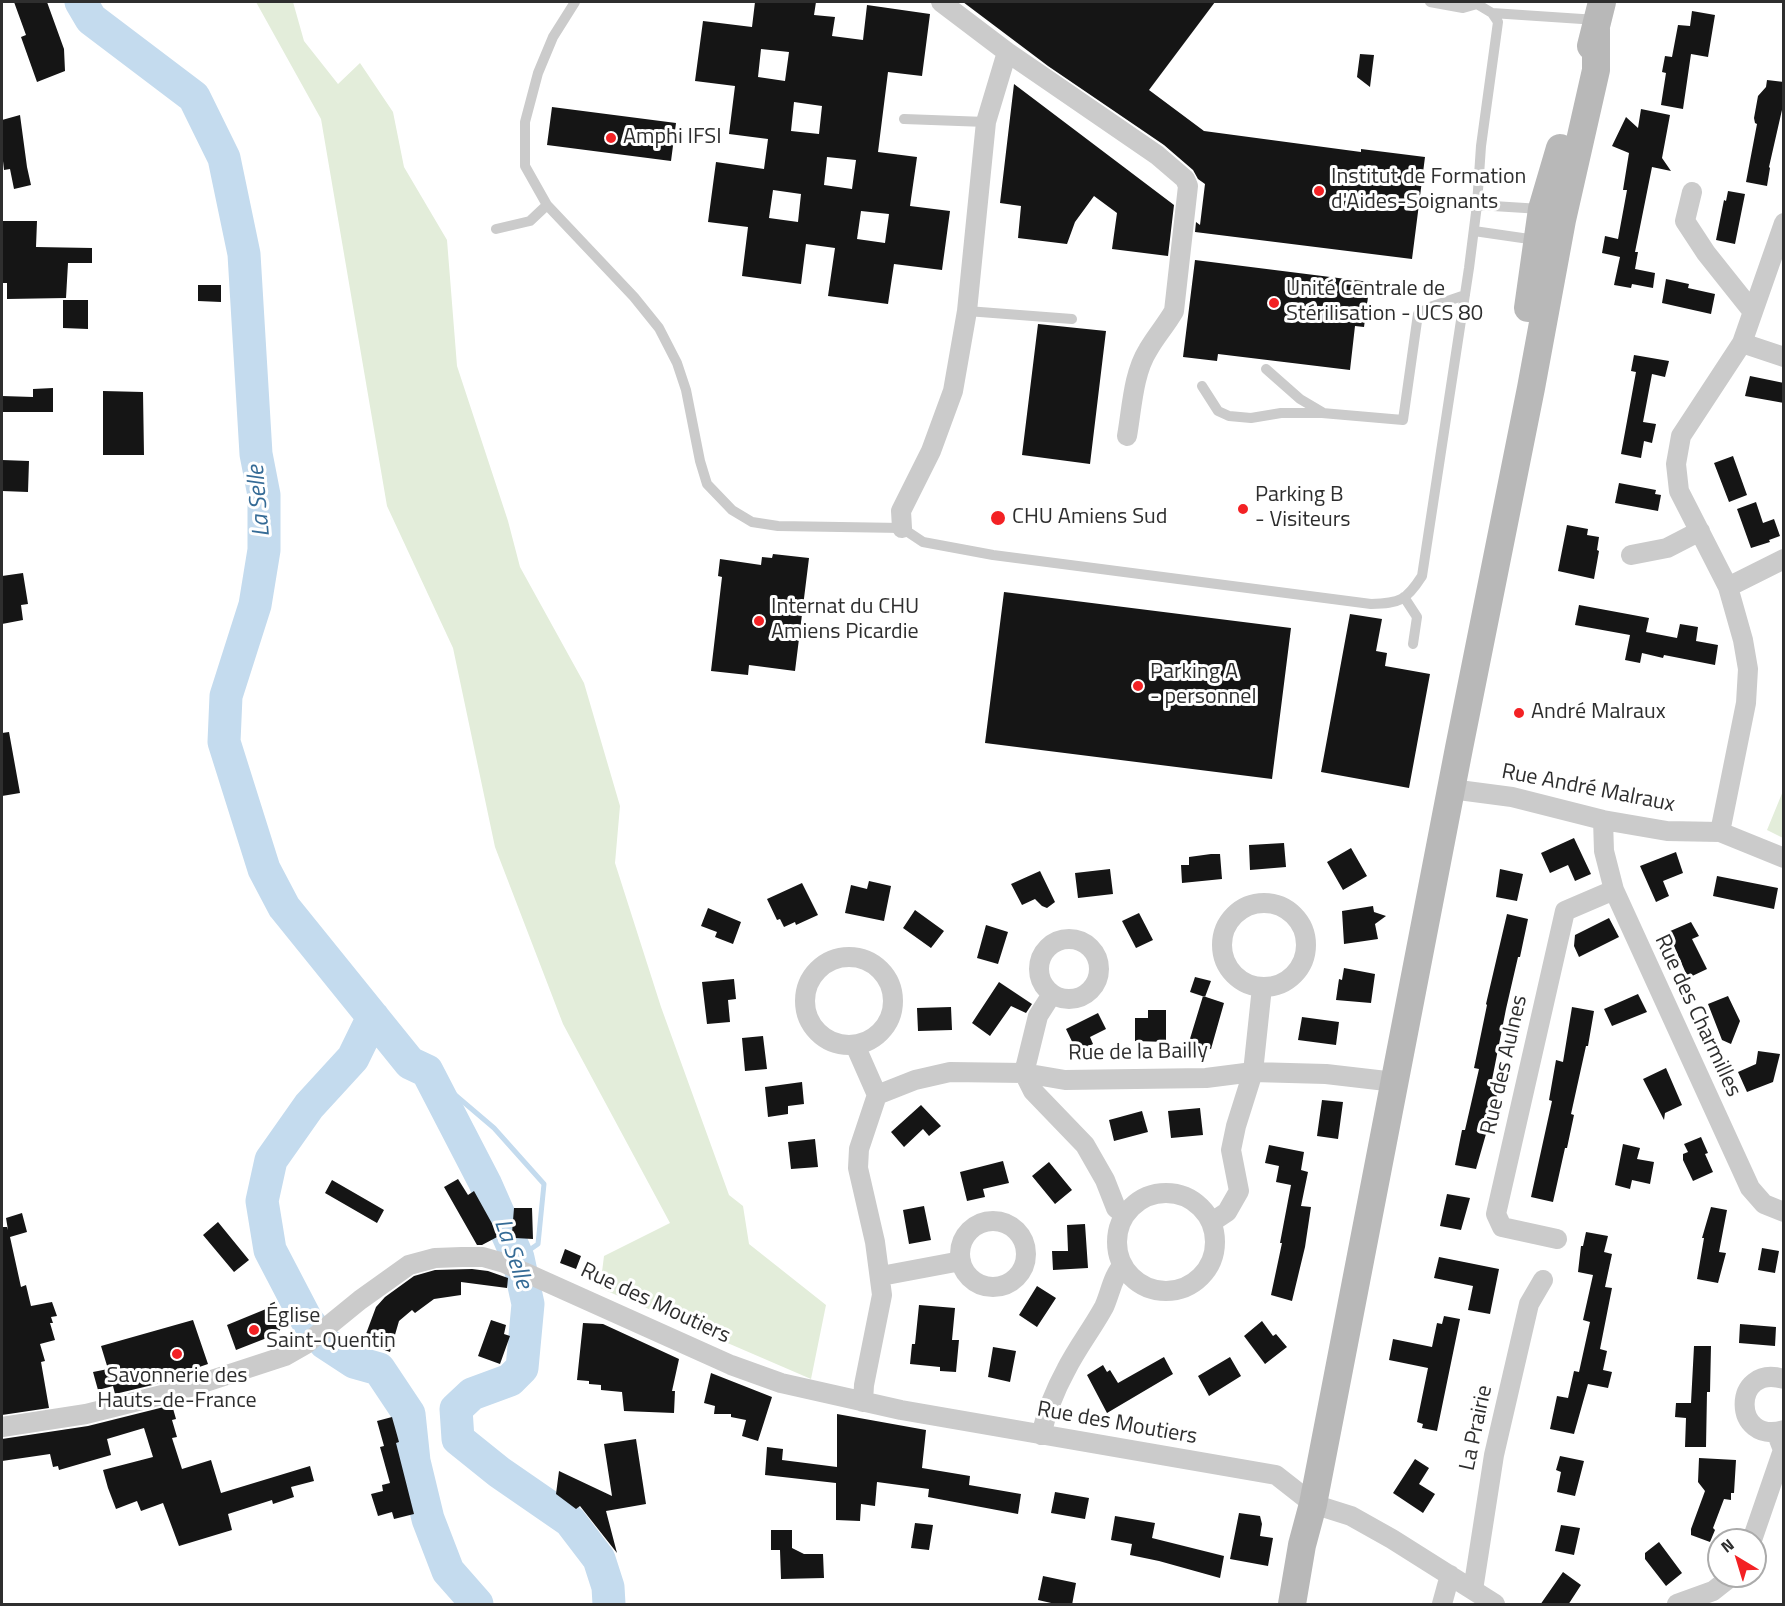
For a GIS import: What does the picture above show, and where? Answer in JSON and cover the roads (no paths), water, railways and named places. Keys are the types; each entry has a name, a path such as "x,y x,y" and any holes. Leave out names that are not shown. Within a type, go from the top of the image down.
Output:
{"street":[{"path":"941,2 1007,52 1157,155 1185,179 1188,186 1174,311 1147,350 1140,366 1127,436"},
{"path":"1292,1605 1532,387 1552,214 1598,17"},
{"path":"902,528 901,511 931,451 953,391 967,311 986,122 1007,52"},
{"path":"1692,192 1685,221 1706,253 1753,312"},
{"path":"1507,507 1519,360 1537,240 1552,214"},
{"path":"1720,832 1746,703 1748,669 1743,639 1728,587 1679,491 1676,464 1681,436 1742,343 1784,224"},
{"path":"1742,343 1784,357"},
{"path":"1632,555 1667,548 1700,531"},
{"path":"1728,587 1784,559"},
{"name":"Rue André Malraux","path":"1451,789 1512,797 1603,820 1667,831 1720,832 1784,858"},
{"name":"Rue des Charmilles","path":"1603,820 1604,851 1614,890 1750,1188 1764,1204 1784,1212"},
{"name":"Rue des Aulnes","path":"1557,1239 1502,1227 1496,1214 1565,911 1614,890"},
{"path":"1260,903 1274,904 1292,914 1304,930 1306,944 1304,957 1288,979 1276,985 1262,987 1249,984 1237,976 1228,966 1223,953 1223,939 1227,926 1235,915 1247,907 1260,903"},
{"path":"843,957 856,957 870,961 881,969 889,981 893,994 893,1008 880,1032 869,1041 855,1045 840,1044 820,1034 807,1015 804,1000 808,984 816,971 828,962 843,957"},
{"path":"1212,1222 1227,1212 1239,1191 1231,1150 1253,1072 1262,987"},
{"path":"1053,994 1038,1016 1024,1073 1034,1092 1086,1145 1105,1180 1116,1208 1125,1215"},
{"path":"855,1045 877,1095 859,1149 858,1168 881,1276 882,1295 864,1385 863,1402"},
{"name":"Rue de la Bailly","path":"877,1095 915,1080 950,1072 1024,1073 1065,1080 1206,1078 1253,1072 1326,1074 1395,1082"},
{"path":"1163,1192 1192,1199 1204,1209 1212,1222 1216,1238 1214,1255 1207,1270 1195,1282 1180,1290 1163,1291 1140,1283 1123,1265 1118,1253 1119,1227 1125,1215 1135,1204 1148,1196 1163,1192"},
{"name":"Rue des Moutiers","path":"2,1427 86,1414 178,1391 285,1356 306,1344 360,1300 409,1265 435,1258 483,1257 504,1263 546,1281 731,1365 781,1383 863,1402 1276,1475 1313,1504"},
{"path":"881,1276 961,1262"},
{"path":"1041,1435 1045,1418 1065,1371 1093,1328 1111,1291 1116,1271 1123,1265"},
{"name":"La Prairie","path":"1473,1590 1494,1455 1529,1304 1543,1280"},
{"path":"1756,1528 1783,1450 1780,1431 1766,1432 1757,1429 1745,1414 1743,1404 1750,1386 1758,1380 1767,1377 1784,1379"},
{"path":"1313,1504 1351,1516 1392,1539 1495,1605"},
{"path":"1442,1605 1450,1575"},
{"path":"1677,1605 1717,1588"}],"lane":[{"path":"575,2 553,37 538,73 525,122 525,166 547,205 627,288 659,328 678,363 707,484 732,510 752,522 778,526 902,528 923,542 993,555 1371,604 1392,603 1411,594 1422,576 1474,231 1481,146 1498,22 1492,12 1478,3 1463,8 1430,2"},
{"path":"1492,12 1598,17"},
{"path":"904,119 986,122"},
{"path":"496,229 530,221 547,205"},
{"path":"1477,206 1552,214"},
{"path":"1474,231 1537,240"},
{"path":"1202,386 1218,411 1229,416 1251,418 1281,413 1322,412 1403,420 1418,314 1430,307 1465,295"},
{"path":"967,311 1072,319"},
{"path":"1266,369 1300,399 1322,412"},
{"path":"1404,597 1417,616 1413,644"}],"waterway":[{"name":"La Selle","path":"81,2 91,19 194,97 224,158 244,254 256,454 264,495 264,550 255,605 226,696 224,742 264,869 284,907 410,1063 427,1071 485,1183 518,1258 528,1304 522,1368 510,1380 472,1394 456,1409 458,1439 499,1472 570,1521 599,1559 608,1587 609,1604"},
{"name":"La Selle","path":"373,1017 353,1058 309,1106 271,1160 262,1201 270,1250 306,1319 325,1343 354,1362 379,1369 409,1414 414,1461 428,1519 448,1571 477,1604"},
{"path":"427,1071 494,1128 544,1184 538,1244 518,1258"}],"place":[{"name":"Amphi IFSI","path":"611,138"},
{"name":"Institut de Formation d'Aides-Soignants","path":"1319,191"},
{"name":"Unité Centrale de Stérilisation - UCS 80","path":"1274,303"},
{"name":"Parking B - Visiteurs","path":"1243,509"},
{"name":"CHU Amiens Sud","path":"998,518"},
{"name":"Internat du CHU Amiens Picardie","path":"759,621"},
{"name":"Parking A - personnel","path":"1138,686"},
{"name":"André Malraux","path":"1519,713"},
{"name":"Église Saint-Quentin","path":"254,1330"},
{"name":"Savonnerie des Hauts-de-France","path":"177,1354"}]}
